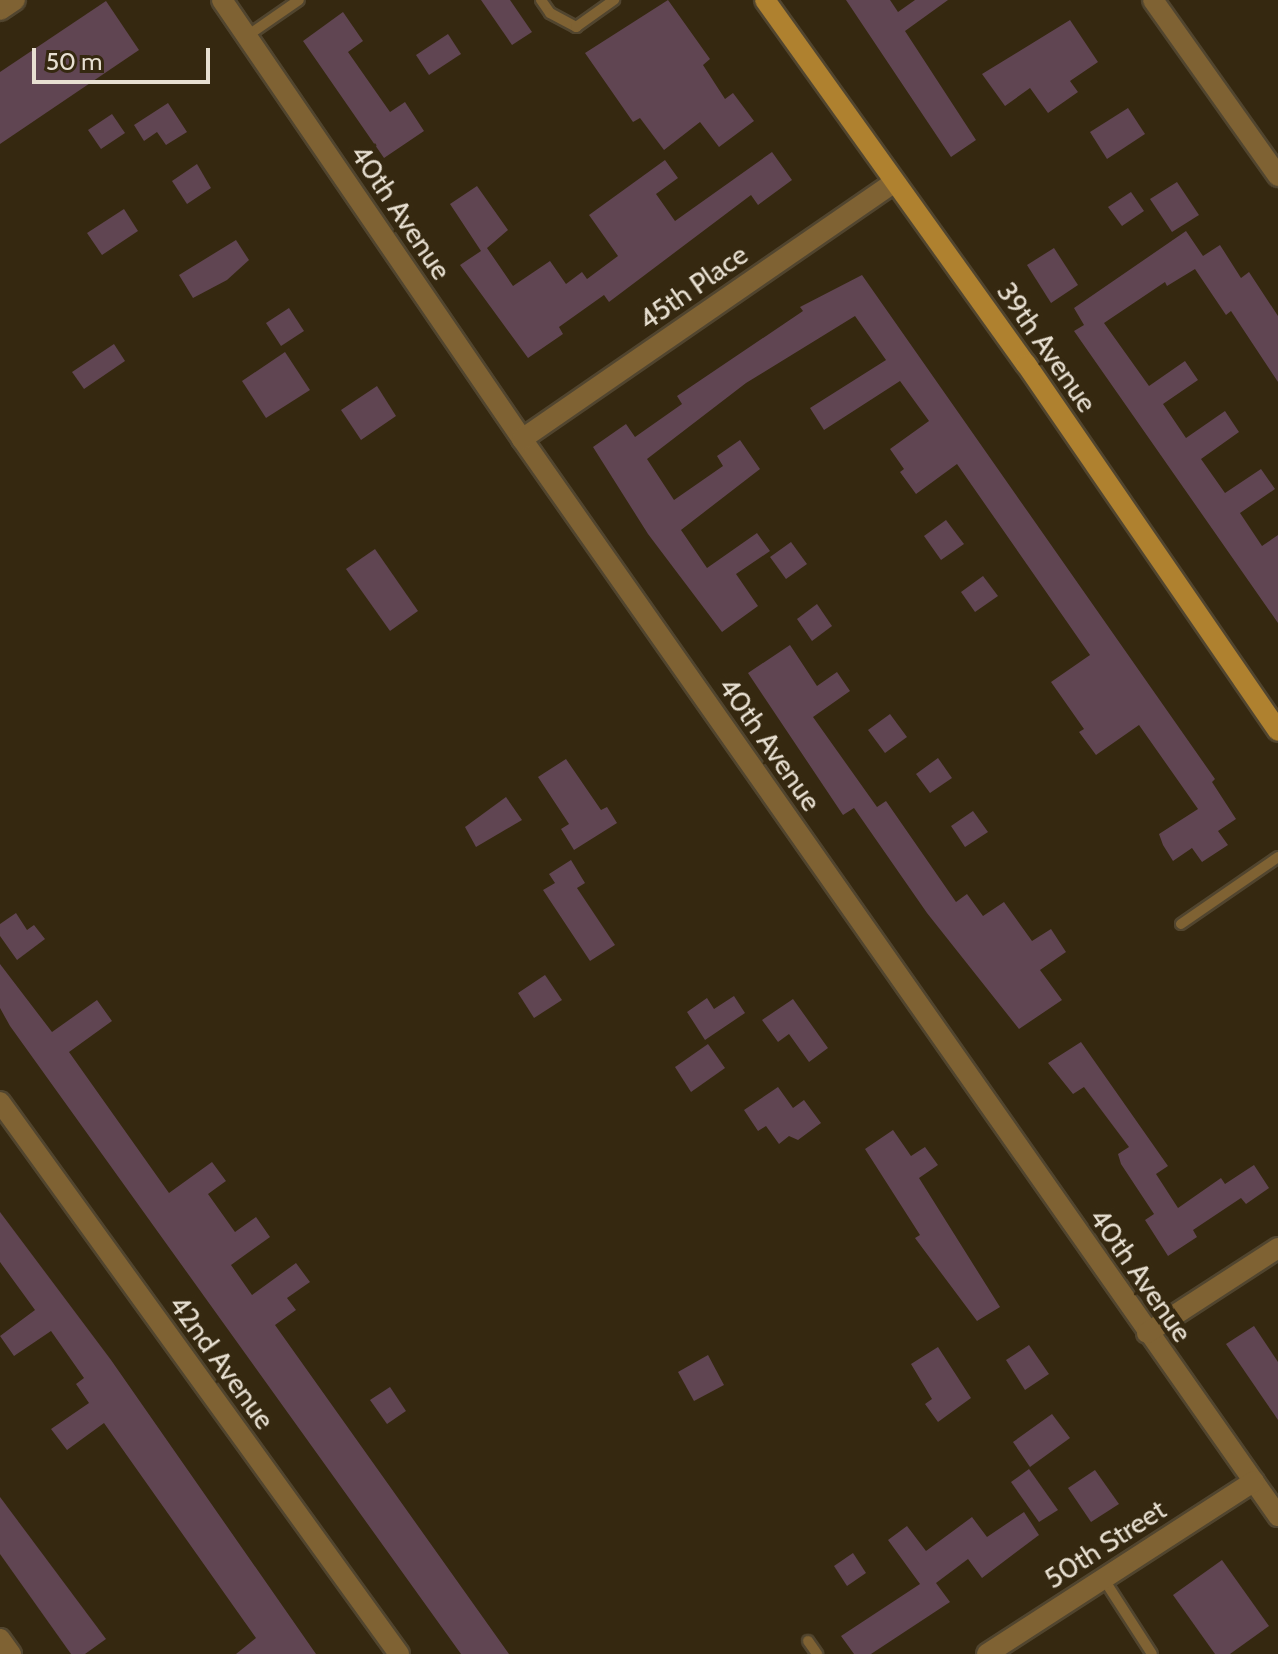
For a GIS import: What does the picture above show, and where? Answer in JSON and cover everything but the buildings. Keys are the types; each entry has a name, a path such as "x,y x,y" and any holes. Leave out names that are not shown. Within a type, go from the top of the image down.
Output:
{"main road":[{"name":"39th Avenue","path":"765,0 1278,731"}],"street":[{"path":"0,10 15,0"},
{"name":"40th Avenue","path":"222,0 522,439 1278,1516"},
{"path":"1153,0 1278,176"},
{"name":"45th Place","path":"522,439 894,182"},
{"name":"42nd Avenue","path":"0,1102 399,1654"},
{"path":"1147,1333 1278,1248"},
{"name":"50th Street","path":"987,1654 1254,1481"},
{"path":"0,1639 11,1654"}],"lane":[{"path":"247,36 299,0"},
{"path":"541,0 550,13 576,27 614,0"},
{"path":"1181,924 1278,857"},
{"path":"1103,1578 1152,1654"},
{"path":"808,1641 817,1654"}]}
